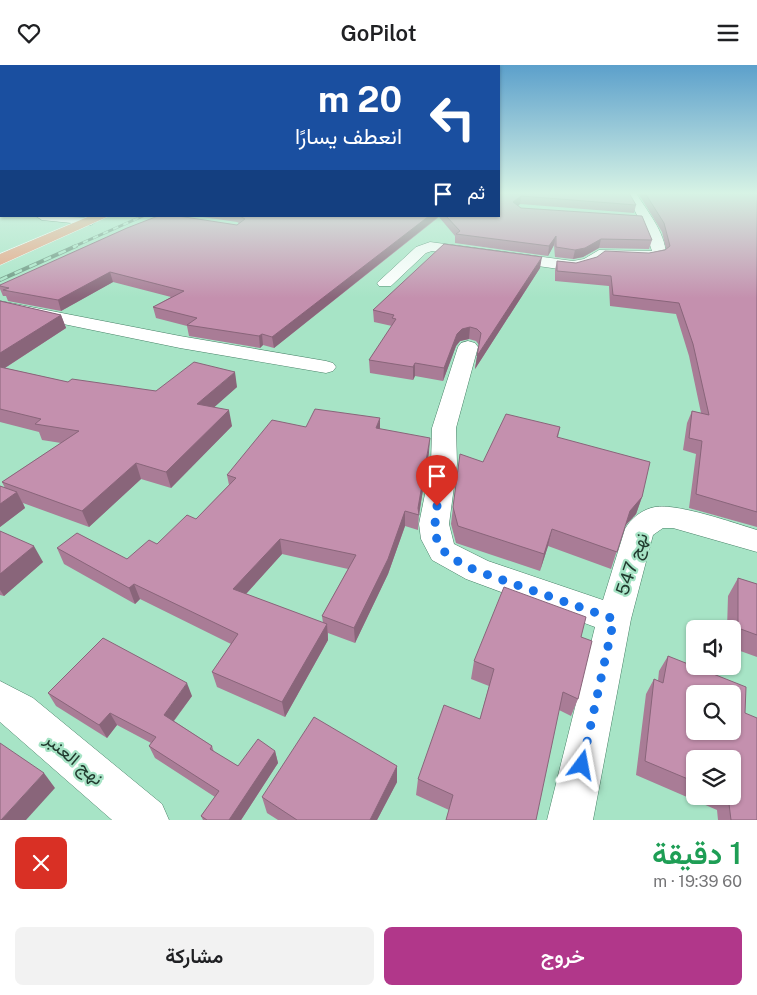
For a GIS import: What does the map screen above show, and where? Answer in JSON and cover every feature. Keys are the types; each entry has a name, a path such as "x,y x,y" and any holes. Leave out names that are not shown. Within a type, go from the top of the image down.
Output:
{"main road":[{"path":"0,260 73,228"}],"street":[{"path":"385,283 421,250 430,246 574,266 589,263 599,254 655,256 659,254 660,250 646,228"},
{"path":"0,306 180,342 326,367"},
{"path":"468,347 444,428 444,464 434,524 436,539 443,552 477,571 614,619"},
{"name":"نهج 547","path":"570,820 614,619 640,529 657,517 673,518 757,541"},
{"name":"نهج العنبر","path":"0,699 19,712 146,820"}],"building":[{"path":"126,228 413,228 272,337 262,334 259,336 187,325 197,318 153,307 184,291 110,272 58,300 3,290 9,288 0,285"},
{"path":"457,228 647,228 652,240 601,239 585,248 575,250 556,247 556,236 549,246 456,234 460,231"},
{"path":"665,228 757,228 757,512 696,494 702,441 689,438 692,411 709,415 693,344 679,303 613,295 611,276 557,271 557,261 576,263 597,257 605,251 649,253 665,250 670,246"},
{"path":"444,244 542,257 477,356 481,333 477,329 470,327 462,329 457,334 444,368 415,363 413,367 369,360 396,319 392,318 394,315 373,310"},
{"path":"0,301 61,315 0,353"},
{"path":"194,362 235,372 197,404 229,410 166,472 136,463 82,511 2,482 79,431 35,424 41,419 0,409 0,367 68,382 72,379 156,391"},
{"path":"315,409 380,418 376,428 430,438 418,508 419,515 405,511 388,559 354,628 322,616 356,555 280,539 233,589 327,624 282,702 212,672 238,634 134,584 129,588 57,548 77,533 127,559 149,540 157,544 187,515 196,519 236,478 227,475 272,420 306,427"},
{"path":"506,414 560,427 557,437 650,462 642,497 630,511 617,552 552,529 544,554 458,526 453,507 460,454 483,462"},
{"path":"0,486 17,492 0,504"},
{"path":"0,531 34,546 0,574"},
{"path":"738,578 757,584 757,635 741,629 741,620 738,620"},
{"path":"504,587 586,617 581,637 592,641 578,699 563,692 536,820 446,820 453,795 418,779 444,705 480,719 494,669 474,661"},
{"path":"103,638 187,683 164,715 212,746 210,749 238,766 258,739 275,751 229,820 207,820 201,816 219,791 149,746 156,737 110,713 99,725 48,693"},
{"path":"668,656 686,663 686,675 716,675 741,685 686,685 686,740 741,740 741,685 746,687 745,713 757,718 757,820 731,820 729,805 741,805 741,750 686,750 686,778 645,761 654,679 663,683"},
{"path":"314,717 397,766 370,820 297,820 262,797"},
{"path":"0,743 44,773 1,820 0,820"}],"railway":[{"path":"73,247 115,228"},
{"path":"0,280 76,246"}],"route":[{"path":"437,506 434,524 436,539 443,552 477,571 614,619 582,765"}]}
